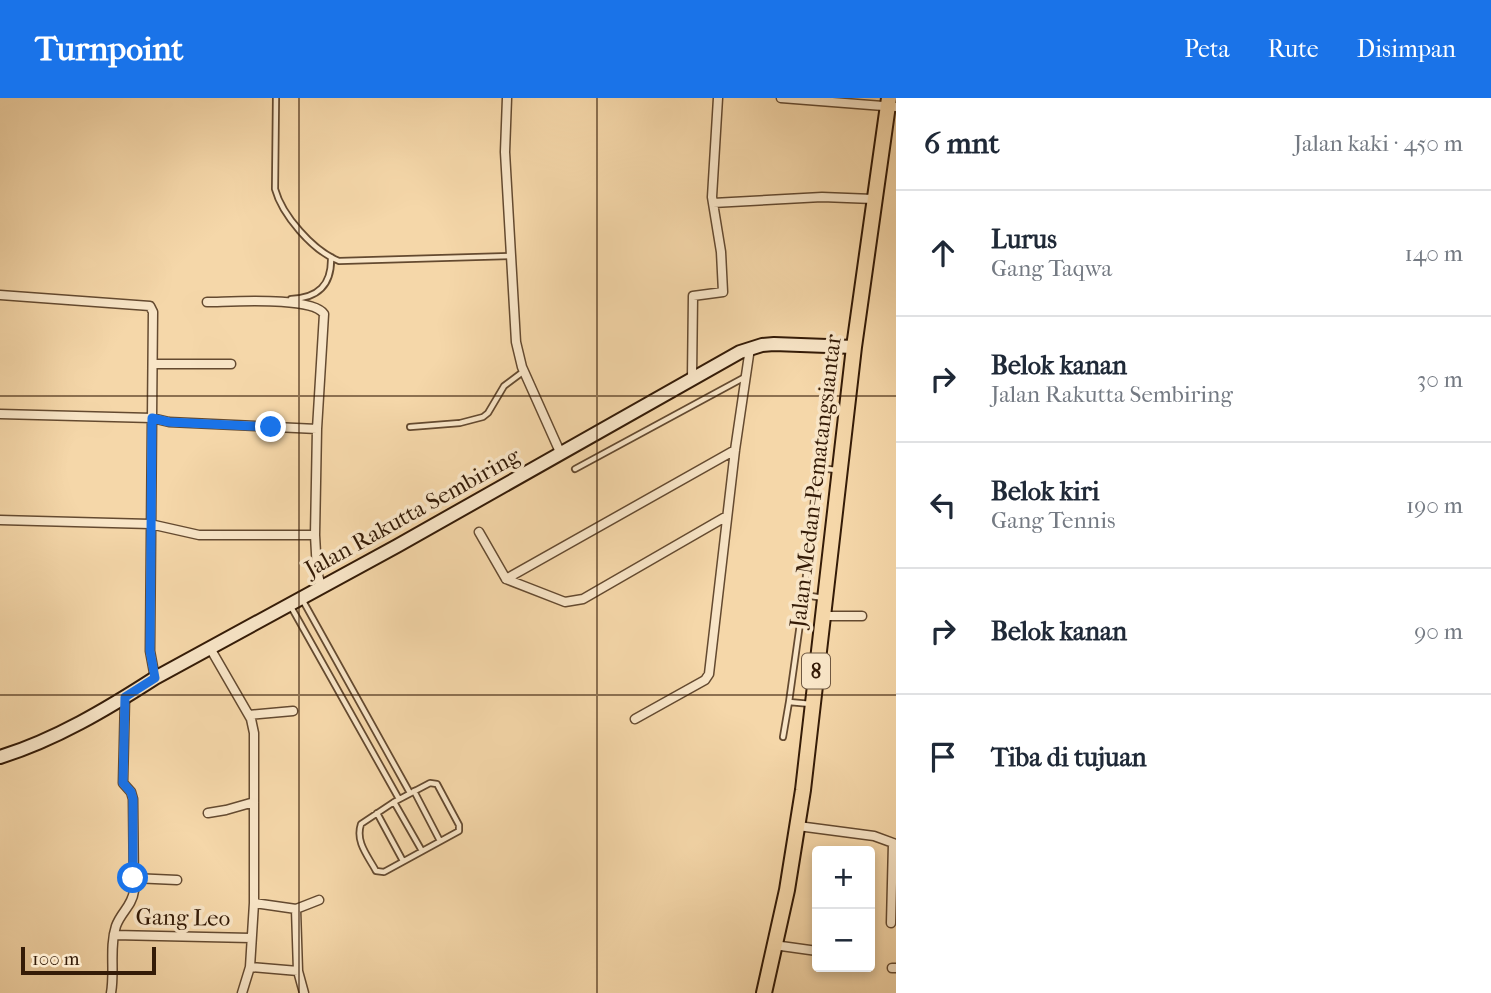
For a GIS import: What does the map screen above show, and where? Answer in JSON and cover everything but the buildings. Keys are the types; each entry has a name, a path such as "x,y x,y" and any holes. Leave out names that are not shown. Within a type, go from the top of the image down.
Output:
{"highway":[{"name":"Jalan Medan-Pematangsiantar","path":"764,993 798,826 873,199 891,104"}],"main road":[{"name":"Jalan Rakutta Sembiring","path":"0,757 31,747 125,697 740,352 774,344 854,347"}],"street":[{"path":"507,98 505,152 516,342 524,371 560,452"},
{"path":"692,377 693,296 723,292 721,253 713,204 718,98"},
{"path":"781,98 891,104"},
{"path":"713,204 822,197 873,199"},
{"path":"0,296 150,306 153,312 149,524 150,651 155,678"},
{"path":"207,302 276,301 314,306 321,308 324,314 317,429 315,535 317,571 321,587"},
{"path":"635,719 705,680 709,674 735,450 750,348"},
{"path":"153,364 230,364"},
{"path":"0,414 152,418 169,422 317,429"},
{"path":"506,579 735,450"},
{"path":"479,532 506,579 565,602 573,602 727,516"},
{"path":"0,520 149,524 199,535 315,535"},
{"path":"822,616 862,616"},
{"path":"210,649 249,715 254,733 254,903 250,967 242,993"},
{"path":"111,993 114,934 122,912 131,903 133,878 133,799 123,783 125,697"},
{"path":"249,715 293,711"},
{"path":"208,813 254,802"},
{"path":"798,826 874,836 895,844 891,923"},
{"path":"133,878 177,880"},
{"path":"254,903 296,909 319,900"},
{"path":"296,909 298,971 304,993"},
{"name":"Gang Leo","path":"114,934 251,938"},
{"path":"774,945 812,950"},
{"path":"250,967 298,971"}],"lane":[{"path":"276,98 275,189 278,201 302,235 331,257 339,261 511,256"},
{"path":"276,301 306,299 312,296 330,277 331,257"},
{"path":"410,427 460,423 483,417 504,386 524,371"},
{"path":"575,469 746,377"},
{"path":"783,737 804,595 818,470 839,470"},
{"path":"804,595 824,598"},
{"path":"296,602 331,651 440,841"},
{"path":"296,602 319,657 422,851"},
{"path":"319,657 331,651"},
{"path":"789,702 812,705"},
{"path":"430,783 437,784 459,825 459,831 384,872 376,871 361,844 360,827 377,813 412,792 430,783"},
{"path":"377,813 403,861"}],"route":[{"path":"133,878 133,799 123,783 125,697 155,678 150,651 152,418 169,422 271,427"}]}
